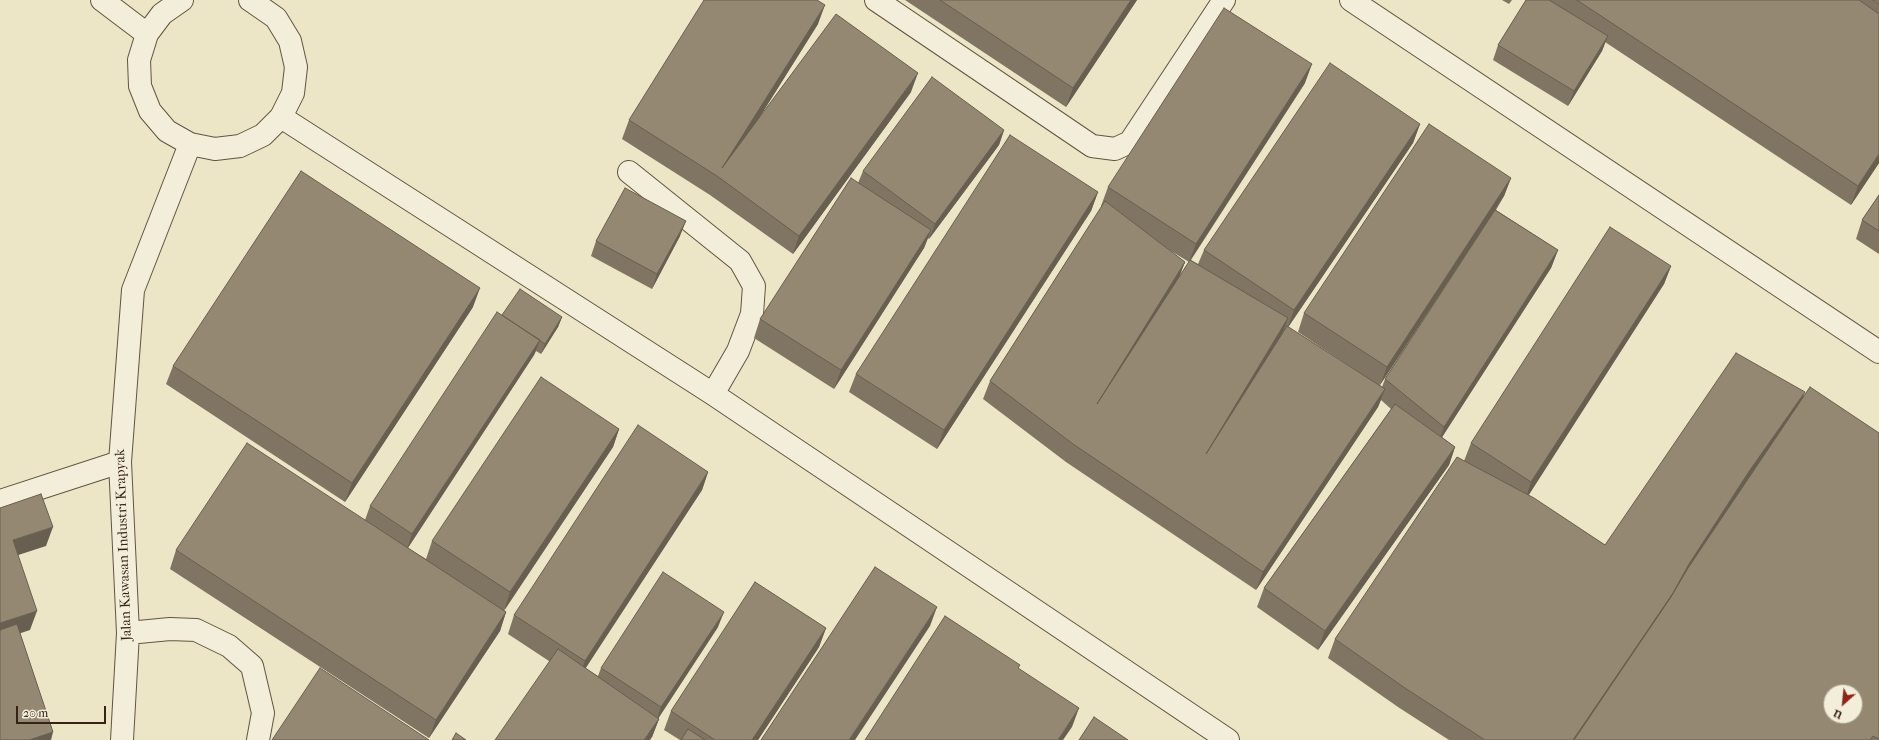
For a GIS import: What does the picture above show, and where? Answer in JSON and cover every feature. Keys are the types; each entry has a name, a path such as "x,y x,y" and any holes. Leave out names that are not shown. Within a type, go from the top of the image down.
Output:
{"lane":[{"path":"102,0 147,34"},
{"path":"182,0 162,14 147,34 139,60 140,86 150,111 167,131 190,144 215,149 240,146 263,135 281,117 293,93 296,66 290,41 276,18 253,1"},
{"path":"876,0 1092,146 1114,149 1130,142 1224,0"},
{"path":"1351,0 1879,352"},
{"path":"281,117 712,394 1228,740"},
{"name":"Jalan Kawasan Industri Krapyak","path":"122,740 128,632 120,462 133,290 190,144"},
{"path":"629,172 740,261 754,286 752,314 738,351 712,394"},
{"path":"0,501 120,462"},
{"path":"128,632 170,629 196,630 229,646 252,666 263,713 258,740"}],"building":[{"path":"704,0 817,0 825,5 722,168 836,14 918,73 799,236 717,176 629,120"},
{"path":"940,0 1131,0 1073,88"},
{"path":"1526,0 1549,0 1608,36 1574,91 1498,45"},
{"path":"1577,0 1859,0 1879,14 1879,154 1858,186"},
{"path":"1873,0 1879,0 1879,4"},
{"path":"1224,8 1312,64 1196,244 1108,187"},
{"path":"1330,63 1420,124 1294,310 1204,250"},
{"path":"932,77 1004,130 935,224 863,171"},
{"path":"1429,124 1511,178 1387,367 1304,313"},
{"path":"1010,135 1098,192 944,430 856,374"},
{"path":"301,171 480,288 352,483 173,366"},
{"path":"851,178 931,230 841,370 760,319"},
{"path":"625,188 686,221 657,274 596,241"},
{"path":"1879,195 1879,231 1862,220"},
{"path":"1105,201 1185,262 1097,404 1190,260 1288,318 1206,454 1287,326 1385,389 1263,572 1073,444 990,381"},
{"path":"1495,210 1558,250 1444,427 1385,379"},
{"path":"1610,227 1671,266 1531,482 1471,443"},
{"path":"520,289 562,317 545,344 502,315"},
{"path":"497,312 540,340 412,534 370,506"},
{"path":"1736,353 1805,392 1750,470 1689,564 1673,593 1573,740 1485,740 1405,688 1335,639 1457,457 1534,498 1605,545"},
{"path":"541,377 619,429 510,592 432,541"},
{"path":"1810,387 1879,433 1879,739 1873,736 1870,740 1574,740 1671,597 1688,568"},
{"path":"1395,404 1455,447 1325,631 1264,588"},
{"path":"638,425 708,472 585,661 514,615"},
{"path":"247,443 506,612 436,720 176,550"},
{"path":"41,494 53,527 13,540 37,611 0,623 0,508"},
{"path":"875,567 937,607 849,740 761,740"},
{"path":"663,572 724,612 661,707 601,668"},
{"path":"755,582 826,628 752,740 715,740 671,711"},
{"path":"945,616 1020,665 1018,668 1079,708 1058,740 865,740"},
{"path":"17,624 53,732 29,740 0,740 0,630"},
{"path":"558,649 659,719 644,740 495,740"},
{"path":"320,668 429,740 272,740"},
{"path":"1094,717 1128,740 1079,740"},
{"path":"688,729 705,740 681,740"},
{"path":"456,733 466,740 452,740"}]}
